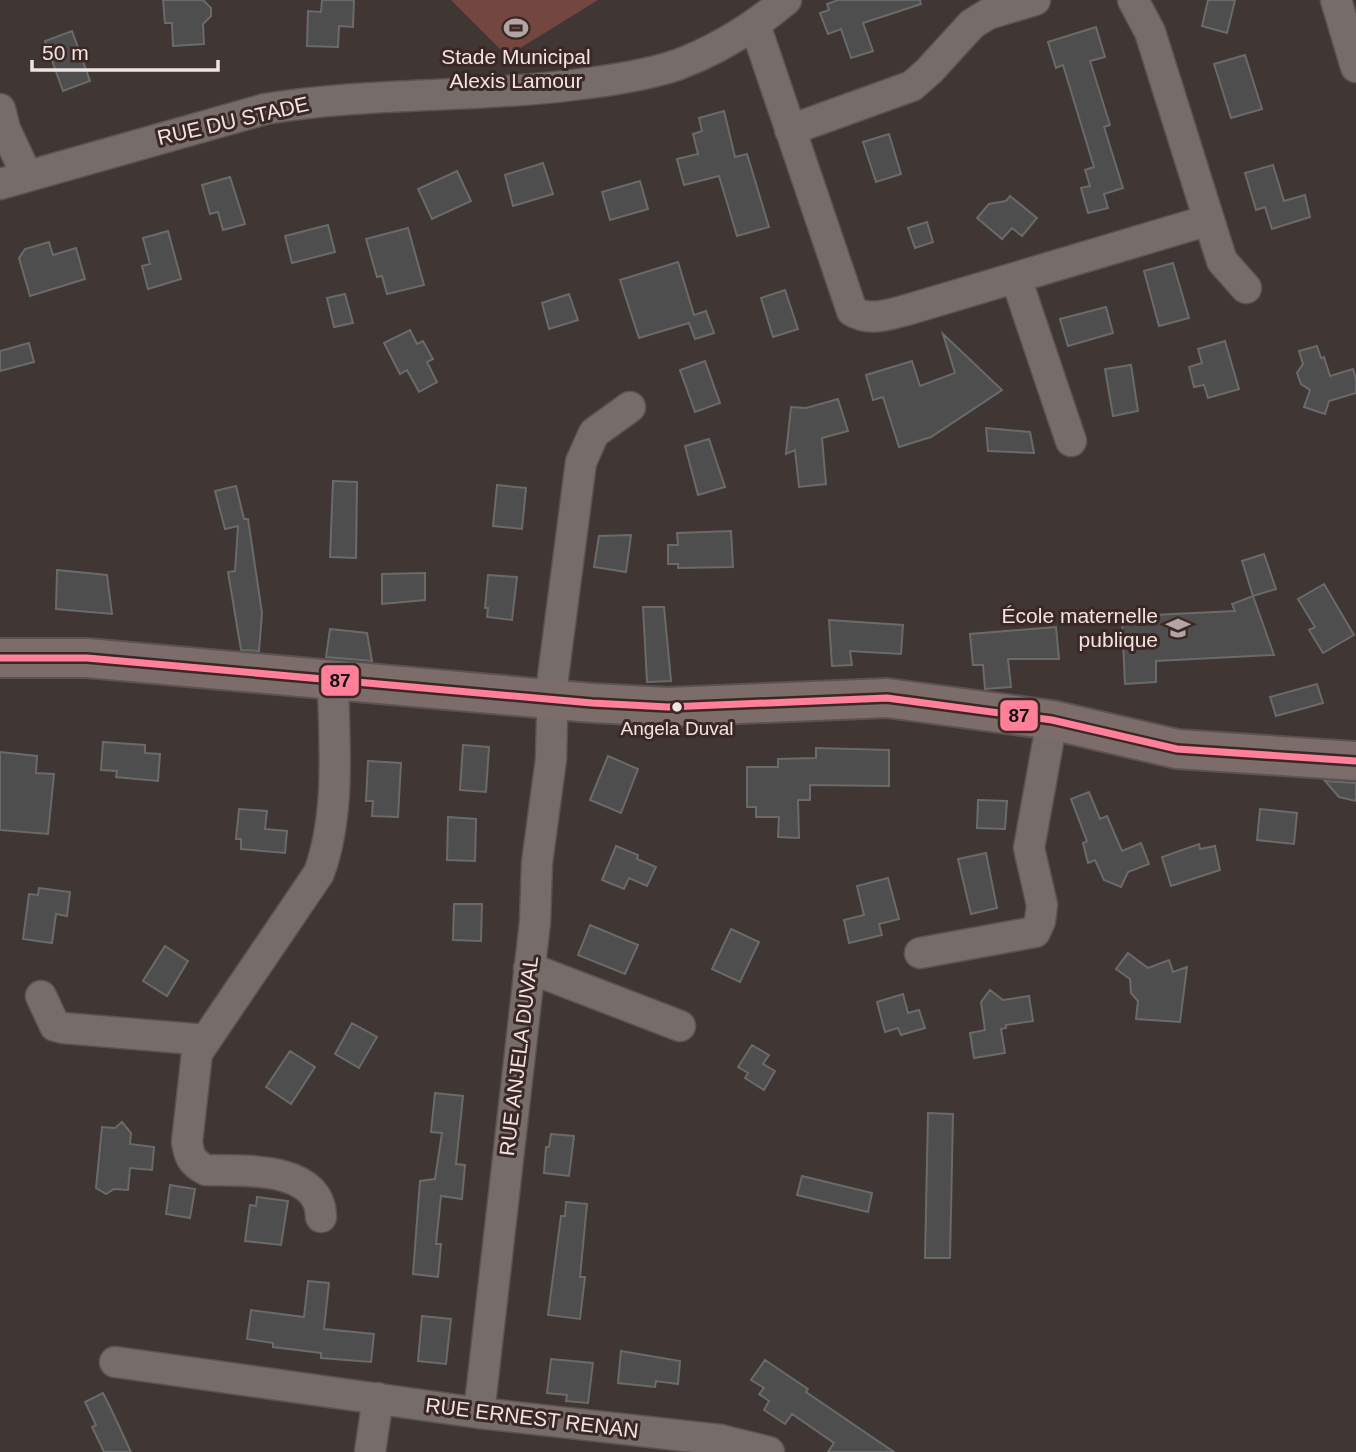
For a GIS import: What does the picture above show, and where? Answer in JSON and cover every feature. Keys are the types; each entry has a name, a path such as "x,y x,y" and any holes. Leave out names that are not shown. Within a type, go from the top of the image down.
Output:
{"main road":[{"path":"0,658 88,659 592,704 668,707 887,698 1052,720 1177,749 1356,761"}],"street":[{"name":"RUE DU STADE","path":"13,180 216,122 298,103 539,90 617,80 676,65 715,48 755,25 786,0"},
{"path":"790,130 912,86 972,23 988,14 1035,0"},
{"path":"1133,0 1150,32 1222,261 1246,288"},
{"path":"1336,0 1356,67"},
{"path":"755,25 852,311 860,317 880,316 1209,220"},
{"path":"0,109 13,180"},
{"path":"1016,278 1071,441"},
{"name":"RUE ANJELA DUVAL","path":"478,1413 535,922 537,863 551,759 556,646 581,462 594,433 630,407"},
{"path":"321,1217 318,1199 299,1181 285,1176 206,1170 197,1165 189,1155 187,1142 197,1054 319,873 327,850 334,772 333,680"},
{"path":"920,953 1035,932 1042,905 1029,848 1052,720"},
{"path":"530,968 680,1026"},
{"path":"41,996 55,1026 206,1041"},
{"name":"RUE ERNEST RENAN","path":"115,1362 478,1413 721,1440 769,1452"},
{"path":"370,1452 378,1398"}],"shaded area":[{"name":"Stade Municipal Alexis Lamour","path":"451,0 598,0 507,56"}],"building":[{"path":"163,0 203,0 211,8 211,16 203,24 204,44 173,46 172,23 165,23"},
{"path":"322,0 354,0 353,27 339,26 338,47 307,46 308,11 321,12"},
{"path":"838,0 920,0 921,4 863,23 873,51 851,58 841,29 828,34 820,13 829,10 827,4"},
{"path":"1208,0 1235,0 1227,33 1202,26"},
{"path":"1096,27 1105,57 1090,61 1110,125 1104,127 1123,188 1104,194 1108,208 1088,213 1081,188 1090,186 1085,170 1094,167 1063,65 1056,68 1048,42"},
{"path":"72,31 90,81 63,91 45,41"},
{"path":"1245,55 1262,109 1231,118 1214,64"},
{"path":"724,111 735,157 747,154 769,227 737,236 719,176 684,185 677,159 698,154 693,134 702,131 699,118"},
{"path":"889,134 901,174 876,182 863,142"},
{"path":"543,163 553,194 513,206 505,175"},
{"path":"1273,165 1284,201 1305,195 1310,217 1272,229 1265,207 1256,210 1245,173"},
{"path":"457,171 471,201 432,219 418,189"},
{"path":"230,177 245,224 223,230 218,212 210,214 202,185"},
{"path":"640,181 648,209 610,220 602,192"},
{"path":"1010,196 1037,218 1022,236 1012,228 1002,239 977,218 989,204 1006,201"},
{"path":"927,222 933,242 915,248 908,228"},
{"path":"328,225 335,252 292,263 285,236"},
{"path":"408,228 424,285 387,294 382,276 377,277 366,239"},
{"path":"168,231 181,279 148,289 142,266 150,264 143,238"},
{"path":"49,242 53,255 76,248 85,279 30,296 19,258 25,249"},
{"path":"678,262 694,315 706,311 714,333 695,339 689,323 639,338 620,280"},
{"path":"1173,263 1189,318 1159,326 1144,271"},
{"path":"785,290 798,329 773,337 761,298"},
{"path":"345,294 353,323 334,327 327,298"},
{"path":"569,294 578,320 549,329 542,303"},
{"path":"1106,307 1113,333 1068,346 1060,319"},
{"path":"410,330 417,344 423,341 433,359 427,362 437,382 419,392 407,370 400,374 384,343"},
{"path":"943,334 1002,390 931,437 899,447 883,397 873,400 866,375 912,361 920,386 955,373"},
{"path":"1225,341 1239,389 1208,398 1204,385 1194,387 1189,367 1202,363 1198,349"},
{"path":"29,343 34,362 0,371 0,351"},
{"path":"1317,346 1330,376 1353,369 1356,379 1356,393 1329,401 1325,414 1304,407 1310,390 1301,384 1297,373 1303,364 1299,351"},
{"path":"705,361 720,403 695,412 680,370"},
{"path":"1131,365 1138,411 1113,416 1105,369"},
{"path":"838,399 848,431 822,438 826,484 799,487 795,450 786,454 791,407 806,408"},
{"path":"986,428 1030,432 1034,453 988,451"},
{"path":"709,439 725,487 698,495 685,446"},
{"path":"333,481 357,482 356,558 330,557"},
{"path":"497,485 526,488 522,529 493,526"},
{"path":"236,486 244,519 248,519 262,613 259,651 241,650 228,572 235,571 238,526 225,529 215,491"},
{"path":"731,531 733,567 678,568 678,564 668,564 668,545 678,545 677,533"},
{"path":"631,535 626,572 594,567 599,536"},
{"path":"1264,554 1276,589 1253,596 1242,561"},
{"path":"57,570 107,575 112,614 56,609"},
{"path":"425,573 425,600 382,604 382,574"},
{"path":"488,575 517,577 512,620 487,617 488,608 485,608"},
{"path":"1324,584 1354,635 1323,653 1309,630 1315,627 1298,599"},
{"path":"1253,596 1274,655 1156,661 1156,682 1125,684 1122,621 1154,620 1153,615 1235,611 1232,604"},
{"path":"643,607 664,607 671,681 647,682"},
{"path":"829,620 903,625 901,654 850,651 852,665 832,666"},
{"path":"1056,627 1059,659 1008,659 1011,687 985,689 983,665 973,665 970,634"},
{"path":"330,629 367,633 372,661 326,657"},
{"path":"1317,684 1323,703 1276,716 1270,697"},
{"path":"103,742 145,745 145,753 160,754 158,781 116,777 117,771 101,770"},
{"path":"463,745 489,747 486,792 460,790"},
{"path":"816,748 889,750 889,786 810,785 810,800 798,800 799,838 778,837 779,817 756,817 756,807 747,807 747,767 778,767 778,759 816,758"},
{"path":"0,752 37,756 36,773 54,774 48,834 0,830"},
{"path":"608,756 638,769 621,813 590,800"},
{"path":"368,761 401,763 398,817 372,816 373,801 366,801"},
{"path":"1325,781 1356,783 1356,801 1339,797"},
{"path":"1089,792 1100,819 1107,816 1122,851 1141,843 1149,864 1128,872 1121,887 1104,880 1095,860 1088,863 1083,843 1087,841 1071,799"},
{"path":"978,800 1007,801 1005,829 977,828"},
{"path":"239,809 267,811 265,829 287,831 285,853 241,849 241,839 236,839"},
{"path":"1260,809 1297,813 1294,844 1257,840"},
{"path":"448,817 476,819 475,861 447,860"},
{"path":"1199,844 1200,849 1215,846 1220,870 1171,886 1162,857"},
{"path":"616,846 638,855 637,859 656,867 647,886 629,878 624,889 602,880"},
{"path":"986,853 997,908 971,914 958,859"},
{"path":"888,878 899,919 879,924 882,935 849,943 844,920 864,915 857,886"},
{"path":"39,888 70,892 67,916 56,914 52,943 23,939 29,894 38,895"},
{"path":"454,904 482,904 481,941 453,940"},
{"path":"590,925 638,945 625,974 578,955"},
{"path":"731,929 759,942 740,982 712,969"},
{"path":"165,946 188,961 167,996 143,981"},
{"path":"1128,953 1148,968 1169,960 1173,972 1187,967 1180,1022 1136,1019 1138,1001 1131,993 1130,979 1116,969"},
{"path":"990,990 1003,1000 1029,996 1033,1021 1006,1025 1006,1028 1001,1029 1005,1053 974,1058 970,1033 985,1030 981,1002"},
{"path":"903,994 908,1013 919,1010 925,1028 901,1035 898,1028 885,1032 877,1002"},
{"path":"352,1023 377,1037 359,1068 335,1054"},
{"path":"752,1045 769,1055 763,1064 775,1071 764,1090 745,1078 748,1073 738,1067"},
{"path":"290,1051 315,1067 291,1104 266,1087"},
{"path":"435,1093 463,1096 456,1164 465,1165 462,1199 441,1196 436,1244 441,1244 438,1277 413,1274 420,1181 435,1179 442,1133 431,1132"},
{"path":"928,1113 953,1114 950,1258 925,1258"},
{"path":"122,1122 131,1133 130,1144 154,1147 152,1170 130,1168 128,1190 114,1189 106,1194 96,1188 102,1127 115,1128"},
{"path":"551,1134 574,1136 569,1176 544,1173 546,1147 549,1147"},
{"path":"802,1176 872,1193 868,1212 797,1195"},
{"path":"170,1185 195,1189 190,1218 166,1214"},
{"path":"257,1197 288,1201 281,1245 245,1241 250,1205 256,1206"},
{"path":"566,1202 587,1204 580,1277 585,1277 580,1319 548,1315 561,1216 565,1216"},
{"path":"308,1281 329,1283 324,1329 374,1334 371,1362 321,1358 321,1353 273,1347 273,1343 247,1339 251,1310 304,1317"},
{"path":"422,1316 451,1319 446,1364 418,1361"},
{"path":"621,1351 680,1361 678,1384 656,1381 655,1387 618,1383"},
{"path":"551,1359 593,1363 588,1403 566,1401 567,1395 547,1393"},
{"path":"765,1360 808,1389 806,1392 894,1452 828,1452 834,1443 792,1414 785,1424 764,1410 769,1401 759,1394 764,1388 751,1380"},
{"path":"103,1393 131,1452 104,1452 92,1427 96,1425 85,1402"}],"transit line":[{"name":"87","path":"0,658 87,658 592,703 668,707 887,698 1052,720 1177,749 1356,761"}],"place":[{"name":"Stade Municipal Alexis Lamour","path":"516,28"},
{"name":"École maternelle publique","path":"1178,628"},
{"name":"Angela Duval","path":"677,707"}]}
